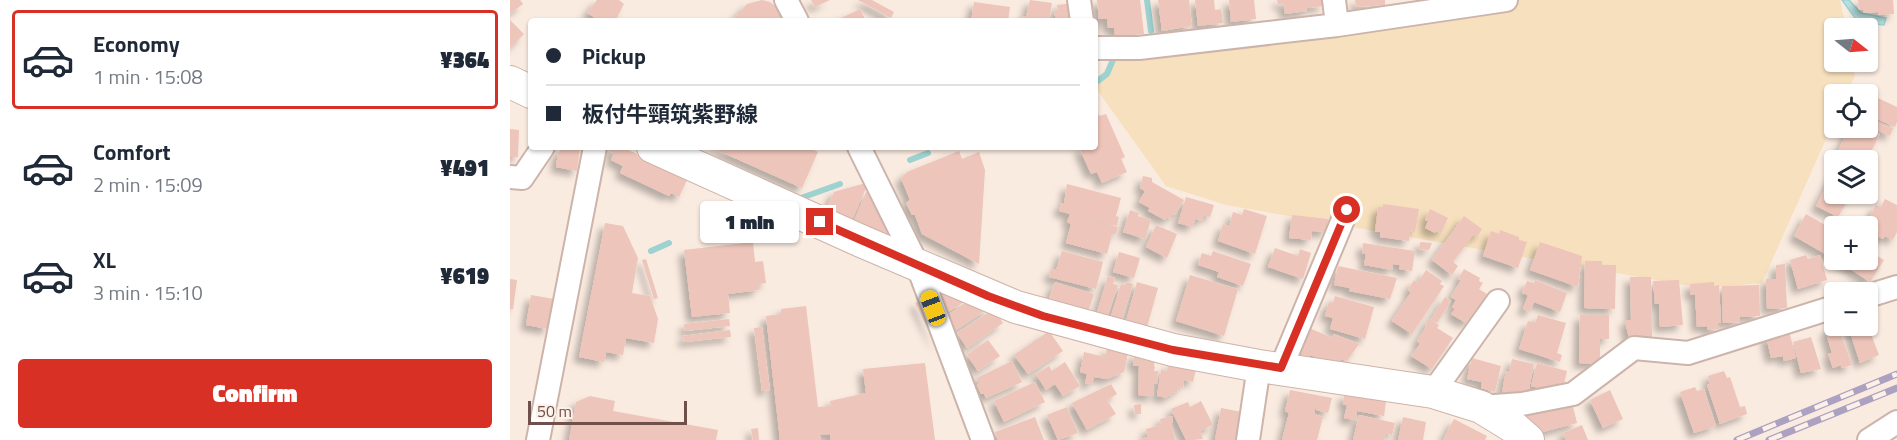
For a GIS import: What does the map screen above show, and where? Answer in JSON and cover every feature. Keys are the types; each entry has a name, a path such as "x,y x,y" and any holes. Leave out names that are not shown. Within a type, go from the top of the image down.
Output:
{"main road":[{"path":"510,82 528,91"},
{"path":"660,150 998,300 1043,316 1173,350 1433,392 1481,407 1512,426 1528,440"}],"street":[{"path":"786,0 795,18"},
{"path":"1079,0 1082,18"},
{"path":"1334,0 1337,25"},
{"path":"1098,48 1139,48 1337,25 1506,0"},
{"path":"510,177 522,178 541,150"},
{"path":"538,440 594,150"},
{"path":"860,150 917,264 983,440"},
{"path":"1248,440 1270,367 1347,210"},
{"path":"1878,294 1897,287"},
{"path":"1433,392 1498,301"},
{"path":"1481,407 1522,404 1573,394 1634,348 1688,353 1824,310"},
{"path":"1869,440 1897,422"}],"sand":[{"path":"1508,0 1840,0 1844,18 1824,18 1824,72 1854,72 1855,76 1851,84 1824,84 1824,138 1826,138 1762,283 1702,288 1226,205 1166,186 1098,91 1098,78 1114,58"}],"water":[{"path":"1842,0 1849,0 1861,13 1886,18 1884,25 1878,24 1878,18 1855,18"}],"building":[{"path":"510,0 520,0 523,4 510,14"},
{"path":"597,0 619,0 624,4 617,18 594,18 587,13"},
{"path":"762,0 770,2 779,9 783,18 735,18 747,4"},
{"path":"811,0 830,0 815,7"},
{"path":"858,0 872,0 894,12 891,18"},
{"path":"1030,0 1052,3 1050,18 1023,18 1023,16 1026,17"},
{"path":"1097,0 1140,0 1144,34 1115,35 1114,28 1108,28 1107,19 1099,19"},
{"path":"1158,0 1189,0 1192,26 1162,31"},
{"path":"1195,0 1214,0 1215,10 1221,9 1223,23 1198,26"},
{"path":"1229,0 1254,0 1256,19 1231,22"},
{"path":"1277,0 1323,0 1324,6 1285,14 1284,4 1278,4"},
{"path":"1355,0 1385,0 1385,5 1356,7"},
{"path":"1858,0 1893,0 1894,14 1864,13 1863,9 1859,10"},
{"path":"974,2 1010,7 1008,18 971,18"},
{"path":"1075,3 1078,18 1055,18 1054,11 1058,10 1057,5"},
{"path":"860,9 864,18 841,18"},
{"path":"510,20 524,34 510,48"},
{"path":"1878,98 1897,107 1895,127 1878,120"},
{"path":"1098,114 1099,116 1106,114 1125,157 1121,159 1127,172 1102,183 1097,172 1091,174 1080,150 1098,150"},
{"path":"1878,122 1893,128 1890,136 1878,130"},
{"path":"510,129 519,130 518,157 510,157"},
{"path":"1844,138 1878,138 1872,150 1838,150"},
{"path":"560,150 580,150 577,171 556,167"},
{"path":"607,150 628,150 688,178 679,197 671,193 669,196 620,173 623,166 611,160 614,153"},
{"path":"717,150 814,150 818,152 802,188"},
{"path":"959,151 962,159 979,152 985,170 979,264 922,234 915,215 912,215 906,203 910,200 901,178 907,172"},
{"path":"1143,176 1152,178 1152,182 1184,200 1175,215 1172,213 1170,219 1167,217 1165,220 1148,211 1150,208 1139,202 1145,191 1140,188"},
{"path":"862,184 867,186 852,220 826,209 834,192"},
{"path":"1067,184 1121,198 1116,216 1119,217 1117,226 1075,216 1118,227 1116,234 1112,234 1107,254 1066,243 1071,224 1067,222 1070,214 1059,211 1061,203 1064,204"},
{"path":"1824,190 1824,204 1845,204 1839,216 1816,206"},
{"path":"866,192 878,196 874,206 882,209 884,216 882,220 887,222 893,239 853,223"},
{"path":"1186,197 1214,205 1210,217 1204,215 1202,221 1195,219 1193,227 1178,223"},
{"path":"1885,199 1897,205 1897,232 1893,240 1885,236 1883,239 1878,237 1878,216 1870,216 1876,205 1881,207"},
{"path":"1383,204 1419,209 1415,232 1410,231 1409,241 1380,237 1380,232 1375,232 1378,207 1383,207"},
{"path":"1244,209 1267,216 1255,254 1218,241 1223,224 1229,226 1233,212 1242,215"},
{"path":"1430,209 1448,218 1441,233 1425,228 1428,221 1425,220"},
{"path":"1130,210 1139,213 1138,216 1151,220 1145,239 1123,232"},
{"path":"1806,214 1824,224 1824,253 1794,236"},
{"path":"1292,215 1328,219 1327,232 1312,231 1311,240 1289,238"},
{"path":"1464,216 1482,229 1477,237 1474,234 1453,262 1458,266 1452,275 1432,260"},
{"path":"605,223 623,226 638,258 632,293 650,296 658,319 654,343 626,338 623,355 606,352 604,362 579,357"},
{"path":"1156,225 1177,234 1167,258 1146,247"},
{"path":"1500,230 1527,242 1518,268 1483,256 1491,231 1499,234"},
{"path":"753,242 755,262 763,261 766,283 758,284 759,290 728,294 730,313 692,317 684,250"},
{"path":"1420,242 1432,243 1429,250 1419,249"},
{"path":"1540,242 1582,256 1578,287 1530,270"},
{"path":"1363,243 1415,251 1412,271 1399,269 1400,265 1393,264 1392,270 1364,265 1366,254 1362,254"},
{"path":"1275,248 1298,256 1300,249 1311,253 1303,279 1268,267"},
{"path":"1062,251 1103,262 1096,289 1049,277 1051,269 1056,270"},
{"path":"1213,251 1251,264 1243,286 1217,277 1219,272 1198,265 1202,253 1211,256"},
{"path":"1119,252 1140,258 1134,278 1113,272"},
{"path":"1806,255 1808,259 1820,255 1827,280 1798,289 1790,260"},
{"path":"1878,256 1884,260 1878,269"},
{"path":"646,259 658,298 654,299 642,260"},
{"path":"1585,261 1602,261 1602,265 1616,265 1615,309 1584,308"},
{"path":"1785,264 1787,308 1767,309 1766,279 1776,279 1776,265"},
{"path":"1338,266 1397,278 1390,299 1349,291 1350,288 1334,285"},
{"path":"1464,269 1480,278 1479,281 1483,283 1479,289 1487,294 1470,321 1468,319 1466,323 1451,314 1455,309 1452,307 1456,300 1451,297 1461,280 1458,279"},
{"path":"1426,270 1442,281 1440,284 1444,286 1412,334 1392,321 1411,292 1408,290 1414,280 1418,283"},
{"path":"1852,270 1878,270 1870,282"},
{"path":"1190,275 1238,289 1224,336 1176,321"},
{"path":"1108,276 1115,278 1113,284 1118,285 1108,315 1097,312"},
{"path":"1630,277 1651,277 1652,338 1629,339 1625,320 1631,320"},
{"path":"510,279 517,280 513,309 510,309"},
{"path":"1535,280 1567,293 1560,312 1534,302 1530,312 1523,309 1528,295 1522,293 1527,281 1534,283"},
{"path":"1679,280 1683,325 1660,327 1659,304 1655,304 1653,281"},
{"path":"1055,282 1094,294 1087,315 1052,304 1049,298"},
{"path":"1126,282 1133,284 1122,319 1111,316 1121,284 1125,285"},
{"path":"1137,282 1158,288 1147,327 1126,321"},
{"path":"1714,282 1714,286 1719,285 1721,323 1718,323 1718,329 1707,330 1707,326 1697,327 1695,294 1690,295 1690,284"},
{"path":"1759,285 1760,316 1740,317 1740,322 1723,323 1722,286"},
{"path":"946,288 957,292 964,302 947,313 936,294"},
{"path":"531,295 554,299 548,329 526,325"},
{"path":"1335,296 1374,307 1365,339 1330,329 1333,318 1325,316 1329,302 1333,303"},
{"path":"1445,297 1451,301 1437,323 1431,319"},
{"path":"971,299 990,307 956,330 946,316"},
{"path":"920,301 937,347 915,303"},
{"path":"806,306 818,407 831,406 830,401 866,393 863,369 925,363 935,440 830,440 830,434 820,435 821,440 780,440 766,316 781,314 781,309"},
{"path":"994,309 1003,323 967,348 957,333"},
{"path":"1538,315 1566,323 1557,353 1562,355 1560,362 1519,349 1528,321 1535,323"},
{"path":"1580,315 1609,315 1609,339 1600,339 1600,364 1579,363"},
{"path":"729,319 730,326 685,331 684,324"},
{"path":"1429,319 1439,325 1437,328 1453,338 1432,369 1411,356 1420,344 1417,341"},
{"path":"762,327 770,390 762,391 754,328"},
{"path":"1309,328 1333,338 1334,334 1359,344 1347,361 1341,359 1338,366 1310,355 1308,360 1298,356"},
{"path":"730,330 731,337 684,342 683,336"},
{"path":"1049,331 1063,351 1028,374 1014,355"},
{"path":"1789,331 1796,358 1784,361 1783,356 1771,358 1766,336"},
{"path":"1827,336 1842,336 1852,365 1833,368 1828,354 1832,353"},
{"path":"1851,336 1872,336 1879,355 1860,363"},
{"path":"1811,337 1821,369 1801,373 1793,342"},
{"path":"988,340 1000,356 978,371 967,355"},
{"path":"1107,348 1128,353 1124,372 1107,379 1094,377 1092,384 1085,383 1087,374 1080,372 1084,352 1105,357"},
{"path":"1134,353 1155,358 1154,371 1158,371 1157,384 1154,384 1154,396 1138,395 1139,366 1133,366"},
{"path":"1472,358 1501,366 1495,392 1481,388 1482,382 1467,379"},
{"path":"1512,359 1534,364 1528,394 1502,392 1506,371 1509,372"},
{"path":"1012,361 1022,382 986,398 984,394 981,394 977,378"},
{"path":"1065,362 1080,386 1063,396 1055,384 1046,390 1036,374 1049,366 1052,371"},
{"path":"1537,363 1567,371 1564,384 1559,382 1556,392 1531,386"},
{"path":"1168,364 1196,369 1193,382 1184,380 1183,388 1178,387 1177,393 1172,392 1168,398 1157,396 1161,370 1167,371"},
{"path":"1724,371 1727,378 1730,377 1740,407 1745,406 1747,414 1720,424 1707,385 1710,384 1708,376"},
{"path":"1035,382 1045,402 1004,422 994,401"},
{"path":"1111,384 1117,394 1107,400 1116,414 1087,430 1072,403"},
{"path":"1695,387 1697,391 1704,389 1716,426 1694,433 1680,392"},
{"path":"1290,390 1332,398 1328,413 1316,410 1317,400 1314,414 1323,417 1317,440 1282,440 1289,413 1285,411"},
{"path":"1610,390 1623,419 1603,428 1590,400"},
{"path":"1344,394 1386,401 1384,416 1357,411 1356,420 1344,418 1347,405 1343,404"},
{"path":"590,396 615,401 613,411 718,430 716,440 569,440 576,402"},
{"path":"1201,401 1213,425 1200,431 1203,439 1186,440 1171,409 1188,402 1190,407"},
{"path":"1572,403 1577,423 1539,433 1529,426 1526,414"},
{"path":"1141,404 1141,414 1135,414 1134,405"},
{"path":"1067,407 1078,433 1058,440 1047,415"},
{"path":"1221,408 1247,413 1242,440 1215,440"},
{"path":"1359,415 1395,423 1392,435 1386,433 1384,440 1353,440"},
{"path":"1172,416 1173,422 1171,423 1175,440 1137,440 1148,437 1146,429 1161,425 1160,419"},
{"path":"1035,417 1044,440 998,440 995,432"},
{"path":"1403,417 1426,422 1423,440 1398,440"},
{"path":"1454,419 1487,436 1485,440 1443,440"},
{"path":"1582,425 1588,440 1566,440 1563,433"},
{"path":"758,428 759,440 753,440 751,429"}],"waterway":[{"path":"1147,0 1151,31"},
{"path":"1098,81 1107,74 1115,55"},
{"path":"910,160 928,153"},
{"path":"801,198 840,184"},
{"path":"729,223 763,212"},
{"path":"651,251 669,243"}],"railway":[{"path":"1737,440 1897,374"},
{"path":"1769,440 1897,388"}],"route":[{"path":"820,222 988,296 1043,316 1173,350 1281,368 1347,210"}]}
